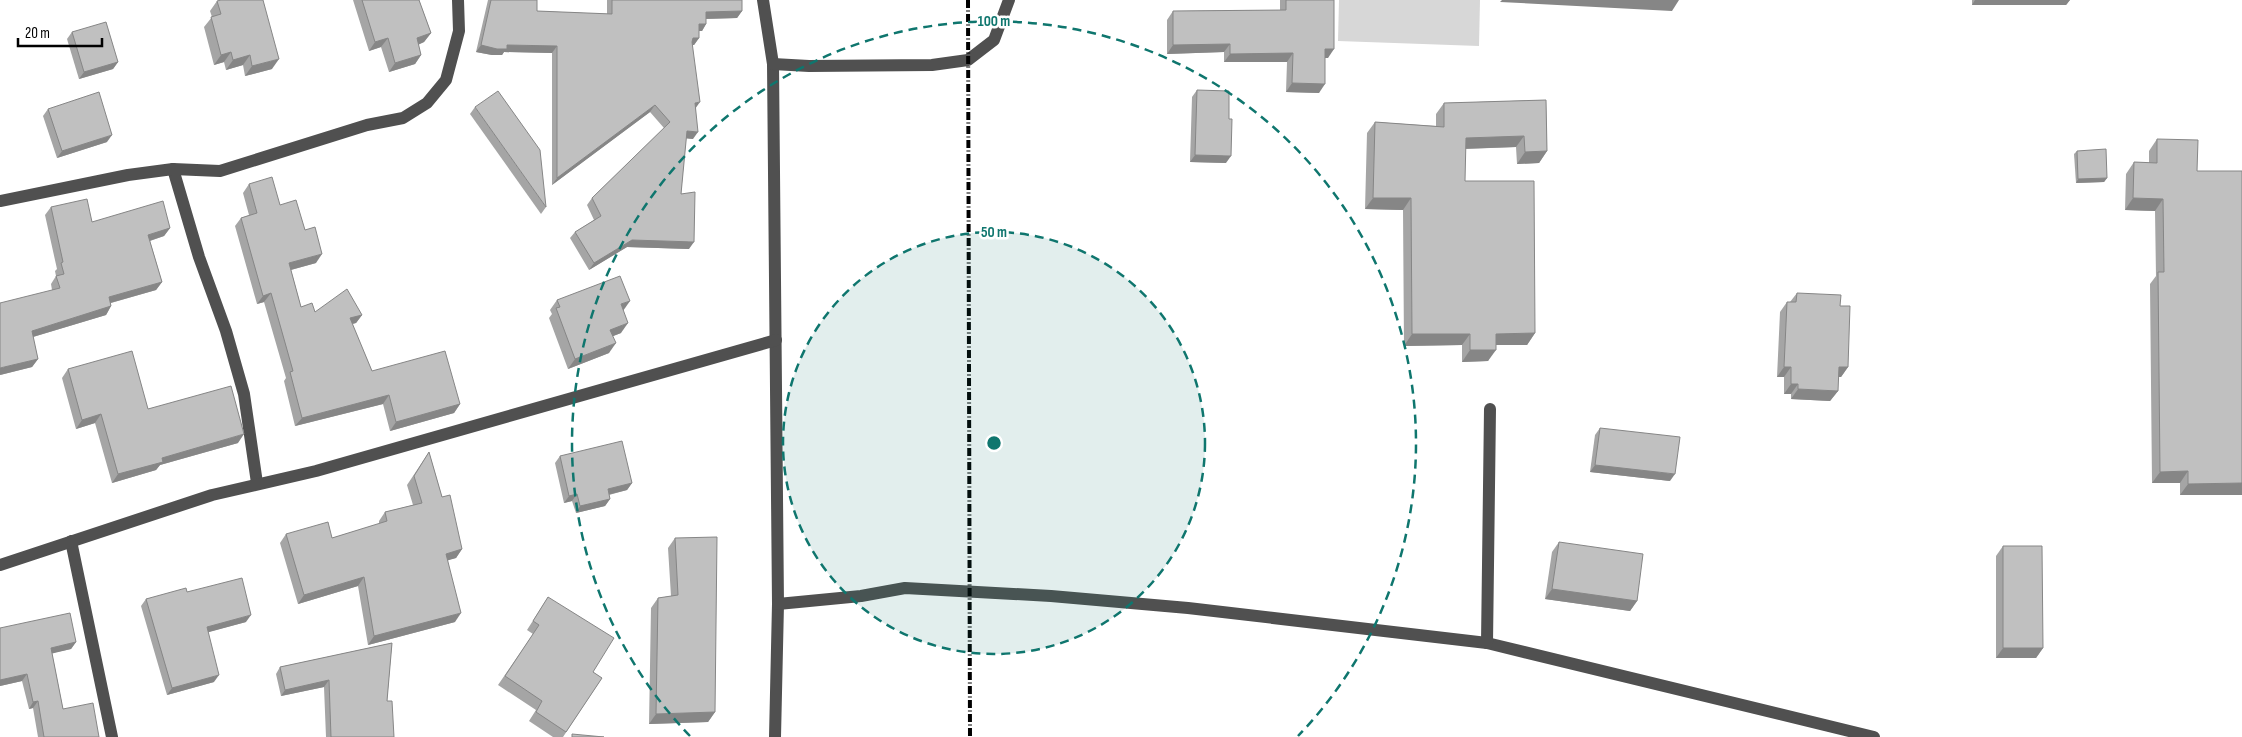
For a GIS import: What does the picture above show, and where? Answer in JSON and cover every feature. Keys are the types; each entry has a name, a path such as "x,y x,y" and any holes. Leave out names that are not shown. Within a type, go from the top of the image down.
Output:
{"street":[{"path":"0,201 128,175 173,169 220,171 367,125 403,118 427,103 446,80 459,31 458,0"},
{"path":"763,0 773,64 778,604 775,737"},
{"path":"773,64 809,66 932,65 968,60 994,40 1009,0"},
{"path":"173,169 199,257 226,330 239,376 257,483"},
{"path":"0,565 212,495 257,483 316,471 776,340"},
{"path":"1487,643 1490,409"},
{"path":"71,541 112,737"},
{"path":"778,604 861,596 905,588 1051,596 1188,608 1487,643 1874,737"}],"shaded area":[{"path":"1339,0 1480,0 1479,46 1338,41"}],"building":[{"path":"263,0 279,59 252,66 250,55 233,60 231,52 221,55 211,17 221,14 217,1"},
{"path":"362,0 419,0 431,33 417,38 421,55 395,63 388,38 375,42"},
{"path":"491,0 537,0 537,11 612,14 612,0 742,0 742,11 706,12 706,24 699,24 699,38 693,38 692,42 700,102 695,103 698,132 687,131 681,194 695,192 694,242 632,240 594,263 575,232 601,216 592,198 670,122 655,105 557,178 557,46 507,45 507,49 497,49 481,45"},
{"path":"1286,0 1334,0 1334,49 1325,49 1325,84 1292,83 1293,53 1230,54 1230,44 1173,45 1173,11 1286,10"},
{"path":"106,22 118,62 84,72 72,32"},
{"path":"1197,90 1229,91 1229,119 1232,119 1231,156 1195,155"},
{"path":"498,91 540,150 546,207 475,107"},
{"path":"99,92 112,135 62,151 48,109"},
{"path":"1546,100 1547,151 1525,152 1524,136 1466,138 1465,181 1534,181 1535,333 1496,334 1496,350 1470,350 1470,334 1412,334 1411,198 1373,198 1375,122 1444,127 1444,103"},
{"path":"2157,139 2198,140 2197,171 2242,171 2242,483 2188,484 2188,471 2160,472 2158,272 2164,272 2163,199 2133,198 2134,162 2157,163"},
{"path":"2106,149 2107,178 2078,179 2077,151"},
{"path":"272,177 280,205 296,200 305,230 315,227 322,254 289,263 301,307 312,303 315,312 347,289 362,315 350,318 372,371 445,351 460,404 396,422 389,395 302,418 290,372 293,371 271,293 263,296 241,218 257,213 249,184"},
{"path":"87,199 92,222 163,201 170,228 148,235 162,282 109,297 111,306 32,331 38,359 0,368 0,303 60,288 56,276 64,274 61,263 63,262 51,207"},
{"path":"620,276 630,301 621,304 628,323 610,330 616,343 575,359 556,308 560,307 557,300"},
{"path":"1797,293 1841,295 1840,306 1850,306 1848,367 1839,367 1838,391 1798,389 1798,384 1791,384 1791,367 1784,367 1787,302 1796,302"},
{"path":"132,351 148,409 231,386 244,434 162,458 163,462 118,474 101,414 82,420 68,369"},
{"path":"1600,428 1680,437 1675,474 1595,465"},
{"path":"622,441 632,483 608,489 610,499 580,506 577,494 569,496 560,456"},
{"path":"429,452 442,497 450,495 462,549 446,554 461,613 374,636 364,577 304,595 286,534 328,522 332,538 387,521 385,512 422,503 414,476"},
{"path":"717,537 715,712 656,714 658,598 678,595 675,538"},
{"path":"1559,542 1643,554 1637,601 1552,589"},
{"path":"2003,546 2042,546 2043,648 2003,648"},
{"path":"242,578 251,615 207,627 219,675 172,688 146,599 186,588 187,592"},
{"path":"548,597 614,638 593,672 602,678 566,732 536,712 542,701 505,676 539,625 533,621"},
{"path":"70,613 76,642 51,648 63,709 93,703 99,737 44,737 38,701 33,702 27,674 0,680 0,628"},
{"path":"392,643 387,701 392,701 394,737 331,737 329,680 285,690 280,667"},
{"path":"572,734 604,737 572,737"}],"railway":[{"path":"968,0 970,737"}]}
